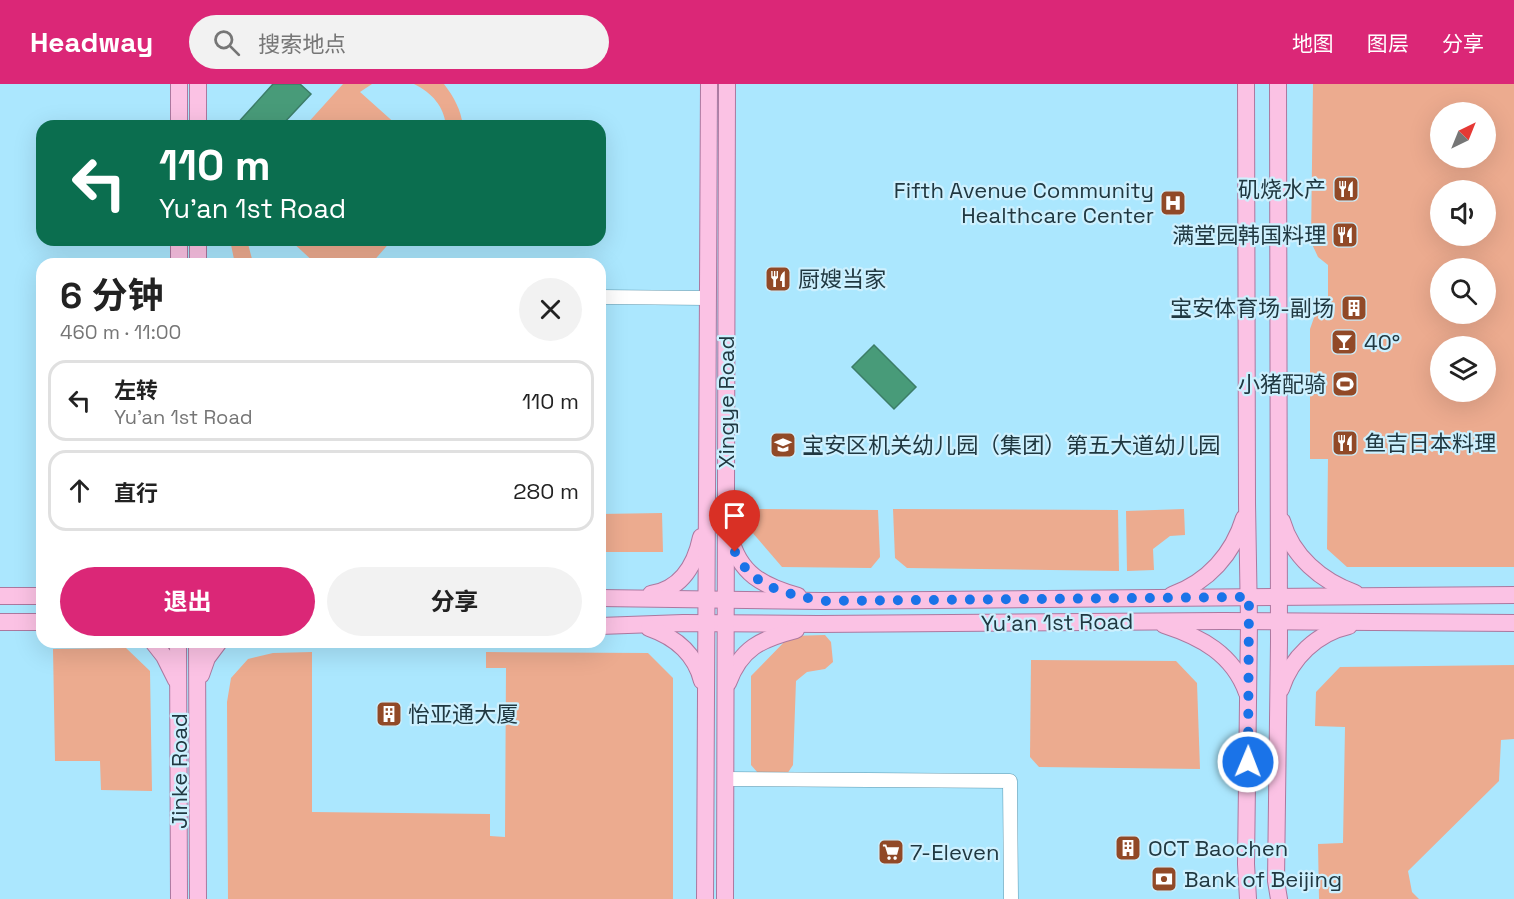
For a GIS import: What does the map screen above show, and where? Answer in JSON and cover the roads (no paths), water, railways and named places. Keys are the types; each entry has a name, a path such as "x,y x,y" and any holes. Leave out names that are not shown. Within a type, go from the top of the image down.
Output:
{"main road":[{"path":"177,84 179,120"},
{"path":"198,120 200,84"},
{"path":"703,84 709,105"},
{"name":"Xingye Road","path":"705,899 709,84"},
{"name":"Xingye Road","path":"726,899 725,599 727,104 729,84"},
{"path":"1239,84 1246,113"},
{"path":"1246,84 1249,597 1246,864 1248,899"},
{"path":"1274,899 1279,696 1279,89"},
{"path":"726,499 731,540 739,560 750,574 771,587 822,601"},
{"path":"622,598 655,594 676,584 684,577 696,555 707,501"},
{"path":"1159,598 1198,583 1221,562 1237,537 1247,503"},
{"path":"1279,503 1290,539 1306,563 1342,588 1370,596"},
{"path":"0,596 36,597"},
{"name":"Yu'an 1st Road","path":"606,598 822,601 1514,596"},
{"path":"1152,621 1194,636 1215,648 1236,671 1249,699"},
{"name":"Yu'an 1st Road","path":"606,626 706,623 1152,621 1514,623"},
{"path":"0,622 36,622"},
{"path":"1279,696 1288,671 1314,643 1334,631 1367,623"},
{"path":"725,696 734,669 739,660 752,647 777,635 818,624"},
{"path":"621,627 648,628 676,641 696,665 706,698"},
{"path":"158,648 178,685"},
{"name":"Jinke Road","path":"178,648 179,896"},
{"name":"Jinke Road","path":"197,648 198,899"},
{"path":"197,687 207,658 214,648"},
{"path":"1240,899 1246,864"},
{"path":"1276,881 1279,899"}],"street":[{"path":"606,297 707,298"},
{"path":"725,779 1010,781 1011,899"}],"place":[{"name":"矶烧水产","path":"1346,189"},
{"name":"Fifth Avenue Community Healthcare Center","path":"1173,203"},
{"name":"满堂园韩国料理","path":"1345,235"},
{"name":"厨嫂当家","path":"778,279"},
{"name":"宝安体育场-副场","path":"1354,308"},
{"name":"40°","path":"1344,342"},
{"name":"小猪配骑","path":"1345,384"},
{"name":"鱼吉日本料理","path":"1345,443"},
{"name":"宝安区机关幼儿园（集团）第五大道幼儿园","path":"783,445"},
{"name":"怡亚通大厦","path":"389,714"},
{"name":"OCT Baochen","path":"1128,848"},
{"name":"7-Eleven","path":"891,852"},
{"name":"Bank of Beijing","path":"1164,879"}]}
